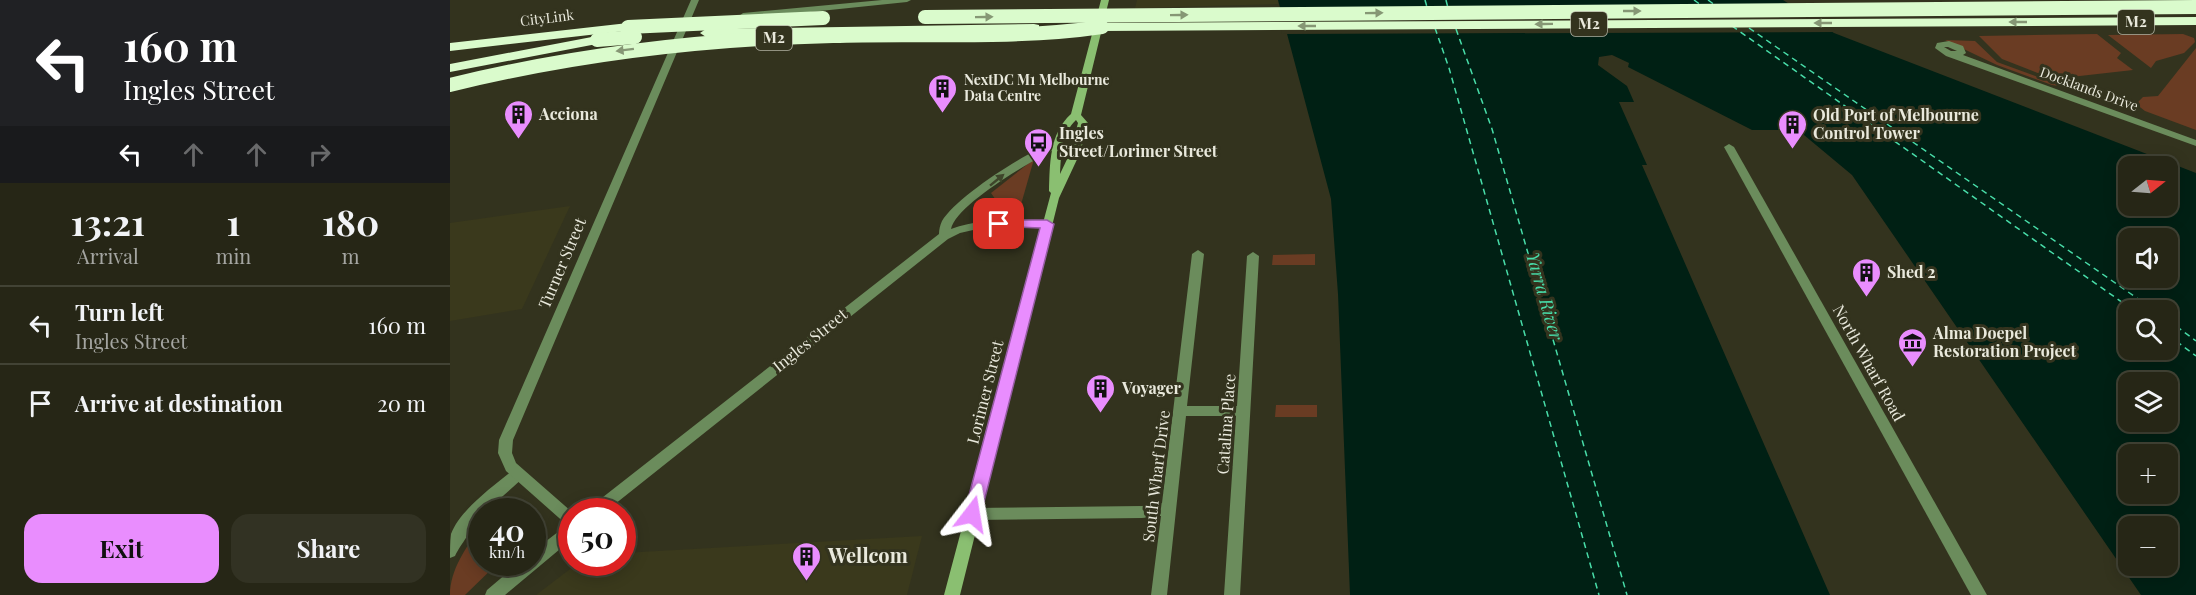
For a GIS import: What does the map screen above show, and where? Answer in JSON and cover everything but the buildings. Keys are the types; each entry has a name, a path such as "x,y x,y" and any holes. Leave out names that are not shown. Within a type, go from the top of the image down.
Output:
{"highway":[{"name":"CityLink","path":"450,47 628,27 812,18 2196,7"},
{"name":"CityLink","path":"450,56 597,40 821,30 2196,21"},
{"name":"M2","path":"450,85 558,59 663,46 801,37 1062,33 1102,27"},
{"name":"M2","path":"450,68 597,40"}],"main road":[{"name":"Lorimer Street","path":"1054,198 1058,144 1065,122 1076,115 1105,0"},
{"name":"Lorimer Street","path":"951,595 1054,198 1075,153 1083,123 1076,115"}],"street":[{"name":"Turner Street","path":"558,509 511,467 505,453 510,430 695,0"},
{"path":"685,22 907,0"},
{"name":"Docklands Drive","path":"1958,52 1973,61 2196,143"},
{"path":"944,236 947,222 959,210 1017,164 1042,149 1058,144"},
{"name":"North Wharf Road","path":"1729,147 1979,595"},
{"name":"Ingles Street","path":"612,498 944,236 960,229 982,224 1047,224"},
{"name":"South Wharf Drive","path":"1159,595 1198,254"},
{"name":"Catalina Place","path":"1232,595 1253,256"},
{"path":"1180,411 1244,411"},
{"path":"450,551 461,529 479,506 518,474"},
{"path":"972,514 1142,513 1169,509"},
{"path":"546,551 558,541"},
{"path":"493,595 515,576"}],"shaded area":[{"path":"1137,0 1278,0 1278,4 1135,8"},
{"path":"2097,34 2121,53 2117,58 2133,70 2053,79 2002,59 1979,36"},
{"path":"2183,34 2194,38 2195,42 2184,53 2156,61 2151,68 2108,35"},
{"path":"1945,40 1975,41 1997,62 2065,87 2052,85 1997,65"},
{"path":"2196,48 2196,130 2145,111 2136,104 2143,97 2158,96"},
{"path":"1034,159 1020,208 1018,211 1004,212 991,193"},
{"path":"570,206 522,309 450,321 450,223"},
{"path":"1315,254 1315,265 1272,265 1273,255"},
{"path":"1276,405 1317,405 1317,417 1275,417"},
{"path":"922,536 907,595 536,595 561,576 636,576 636,552"},
{"path":"468,546 468,576 485,576 465,595 450,595 456,568"}],"water":[{"name":"Yarra River","path":"1278,0 1783,0 1834,33 2152,156 2118,156 2118,216 2178,216 2178,166 2196,173 2196,595 2141,595 2128,576 2178,576 2178,516 2118,516 2118,562 1852,175 1798,130 1752,130 1628,67 1629,63 1612,55 1599,57 1598,65 1627,86 1634,102 1619,102 1647,165 1642,165 1830,595 1350,595 1338,294 1331,199"}],"pier":[{"path":"1796,5 1838,32 1282,34 1276,8"}],"ferry route":[{"path":"1425,0 1427,7"},
{"path":"1446,0 1448,8"},
{"path":"1694,0 1701,5"},
{"path":"1708,0 1715,5"},
{"path":"1732,26 2119,300"},
{"path":"1435,28 1449,68 1599,595"},
{"path":"1749,28 2140,300"},
{"path":"1456,29 1492,129 1627,595"},
{"path":"2178,328 2196,341"},
{"path":"2178,342 2196,356"}],"place":[{"name":"NextDC M1 Melbourne Data Centre","path":"943,114"},
{"name":"Acciona","path":"518,140"},
{"name":"Old Port of Melbourne Control Tower","path":"1792,150"},
{"name":"Ingles Street/Lorimer Street","path":"1038,168"},
{"name":"Shed 2","path":"1866,298"},
{"name":"Alma Doepel Restoration Project","path":"1912,368"},
{"name":"Voyager","path":"1101,414"},
{"name":"Wellcom","path":"807,582"}],"route":[{"path":"972,514 1047,224 999,224"}]}
